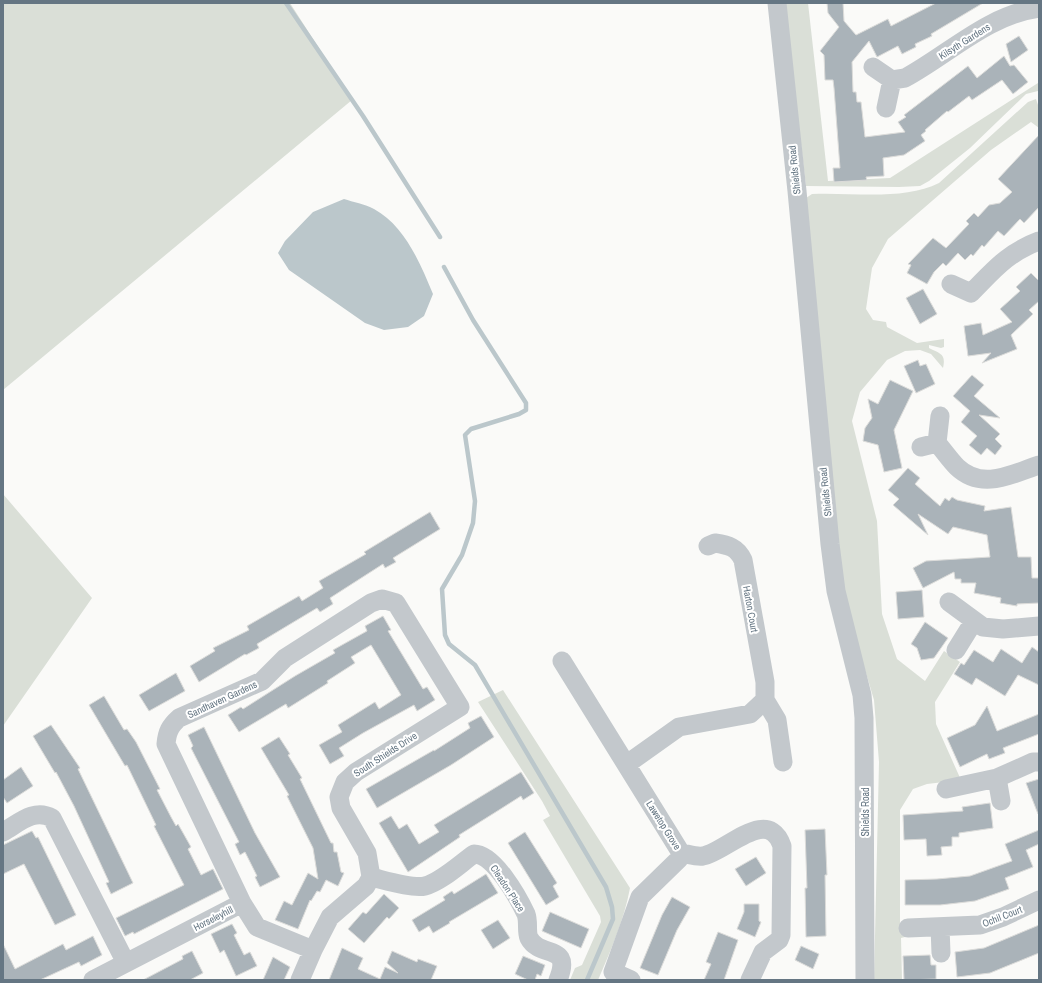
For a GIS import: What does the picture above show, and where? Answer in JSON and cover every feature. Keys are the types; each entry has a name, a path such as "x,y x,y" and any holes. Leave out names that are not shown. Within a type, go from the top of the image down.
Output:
{"street":[{"name":"Shields Road","path":"776,3 797,191 830,544 836,591 862,695 864,718 865,980"},
{"name":"Kilsyth Gardens","path":"892,80 905,78 915,73 1002,17 1021,10 1039,8"},
{"path":"873,67 892,80 886,108"},
{"path":"951,284 976,298 1006,258 1020,248 1039,241"},
{"path":"940,416 929,445 958,468 976,479 995,479 1014,475 1039,465"},
{"name":"Harton Court","path":"708,546 716,543 735,548 740,553 743,560 765,682 765,700"},
{"name":"Sandhaven Gardens","path":"242,903 166,744 170,726 179,718 262,680 285,658 371,603 382,599 396,603 460,708"},
{"path":"949,602 983,627 1003,629 1039,626"},
{"path":"956,650 974,621"},
{"name":"Lawetop Grove","path":"562,661 681,853 679,859 640,897 613,972 631,980"},
{"path":"627,764 679,727 750,714 765,700 778,720 783,762"},
{"name":"South Shields Drive","path":"371,877 366,853 341,808 339,796 345,782 356,772 460,708"},
{"path":"946,790 997,778 1033,762 1039,762"},
{"path":"997,778 1001,801"},
{"path":"3,832 35,814 45,814 52,818 126,963"},
{"path":"681,853 703,856 752,831 763,829 773,833 780,840 782,846 781,935 779,940 763,952 750,980"},
{"name":"Cleadon Place","path":"371,877 417,886 426,886 474,854 480,854 490,859 500,871 522,908 528,921 528,936 531,941 559,956 563,962 563,969 558,980"},
{"path":"300,980 312,950 330,918 366,886 371,877"},
{"name":"Ochil Court","path":"908,928 980,925 1003,917 1039,900"},
{"name":"Horseleyhill","path":"93,980 242,903 257,927 312,950"},
{"path":"940,927 941,952"}],"shaded area":[{"path":"3,3 290,3 352,100 3,390"},
{"path":"784,3 808,3 828,181 890,178 1038,83 1038,91 1026,94 970,148 929,181 920,186 806,186"},
{"path":"1036,99 1039,108 1039,128 1031,122 991,150 888,239 872,268 866,309 873,320 886,322 887,327 917,343 944,339 944,347 941,348 929,345 929,348 942,355 944,360 943,368 931,354 920,350 905,351 887,360 860,392 852,421 877,521 882,614 897,659 925,681 944,651 960,662 935,702 936,724 961,780 927,784 913,789 900,810 900,924 905,924 905,937 901,938 902,980 874,980 879,762 874,700 845,602 803,200 812,194 894,194 910,192 925,189 939,183 1028,102"},
{"path":"344,199 363,204 385,216 403,235 423,270 433,294 424,316 408,327 384,330 365,323 289,270 278,253 285,241 313,212"},
{"path":"3,494 92,598 3,726"},
{"path":"503,690 630,888 621,923 598,980 570,980 575,968 582,965 601,922 600,916 543,820 550,816 542,801 478,702"}],"building":[{"path":"827,3 843,3 844,21 856,35 888,19 891,26 936,3 983,3 931,34 932,36 915,44 916,47 902,54 898,46 877,57 869,41 852,62 853,92 856,92 857,102 861,102 865,137 905,132 898,122 906,117 904,115 968,66 977,78 1004,56 1010,66 1014,65 1028,82 1013,94 1002,80 972,100 969,96 948,112 947,111 925,130 926,131 921,135 925,141 904,155 883,158 884,176 866,177 867,180 834,182 833,168 840,168 834,88 833,80 825,80 824,55 820,51 839,27 828,13"},
{"path":"1019,36 1028,50 1011,62 1006,44"},
{"path":"1039,135 1039,207 1024,223 1020,219 1004,236 998,231 984,247 982,245 973,256 971,254 965,260 958,253 946,266 943,263 934,272 927,284 907,273 911,265 908,264 933,238 946,248 969,224 966,221 974,213 978,217 989,205 1000,203 1012,192 998,179"},
{"path":"1031,273 1039,281 1039,301 1029,310 1033,314 1011,335 1017,349 982,363 991,353 968,356 964,326 981,323 983,335 1012,322 1000,309 1020,291 1016,287"},
{"path":"923,289 937,314 920,324 906,298"},
{"path":"918,360 920,366 926,364 935,384 916,393 904,366"},
{"path":"972,375 984,385 974,396 1000,418 979,415 1000,434 995,439 1002,446 995,455 987,448 981,455 969,445 977,436 961,422 970,411 953,396"},
{"path":"890,380 913,391 894,430 902,468 884,472 878,445 863,441 865,428 872,418 868,399 878,404"},
{"path":"908,468 920,478 915,484 940,506 945,498 949,501 952,497 957,500 985,506 984,511 1011,507 1018,557 1031,557 1032,578 1039,578 1039,603 1017,604 1017,606 1000,603 1001,598 974,593 976,583 961,583 961,579 955,579 954,572 923,588 913,568 926,561 990,557 987,535 953,527 948,534 918,514 928,535 893,505 899,499 888,490"},
{"path":"430,512 440,529 393,558 396,562 385,568 383,564 330,598 333,604 320,612 317,608 257,644 259,648 246,655 245,654 199,682 190,666 215,651 213,648 249,630 247,626 299,596 302,601 323,588 319,581 366,554 364,552"},
{"path":"922,590 924,617 898,619 896,592"},
{"path":"383,616 391,630 388,631 423,689 427,687 435,700 417,711 414,705 363,733 339,748 344,756 330,764 319,745 342,732 338,725 375,702 379,709 401,695 371,645 351,657 355,663 327,681 328,683 288,708 286,704 239,732 228,715 241,707 243,709 335,653 333,650 367,631 365,626"},
{"path":"925,622 948,638 934,658 921,660 917,648 911,644"},
{"path":"1032,647 1039,652 1039,685 1018,675 1005,696 976,678 972,685 954,674 961,663 964,665 974,650 993,662 1001,649 1022,663"},
{"path":"176,673 185,691 149,711 139,695"},
{"path":"104,696 124,730 127,729 136,742 160,789 157,790 171,817 176,826 178,824 191,847 188,849 201,875 213,869 223,889 134,934 133,932 125,936 116,918 184,885 154,826 156,825 127,765 125,766 89,705"},
{"path":"987,706 997,731 1039,714 1039,734 1003,748 1005,753 989,759 987,754 960,767 947,738 975,725"},
{"path":"481,716 494,737 451,765 377,808 366,789 434,751 470,728 468,723"},
{"path":"51,725 80,768 78,769 133,883 111,894 106,883 109,882 74,806 56,772 55,773 33,736"},
{"path":"204,727 255,833 280,877 260,887 255,877 257,876 245,852 240,855 235,844 239,842 191,748 193,746 188,735"},
{"path":"279,737 290,754 288,755 302,778 300,779 331,843 333,843 334,852 337,852 341,872 344,873 338,886 326,880 320,892 317,891 311,901 310,900 298,929 275,920 284,901 292,905 308,873 318,879 313,848 287,796 289,795 261,748"},
{"path":"21,767 33,786 7,803 3,797 3,780"},
{"path":"521,772 534,793 523,800 521,796 459,835 460,837 408,872 379,823 391,816 399,829 407,824 419,844 439,832 434,825"},
{"path":"1039,779 1039,814 1038,814 1026,783"},
{"path":"990,803 993,828 959,833 959,837 952,837 952,846 941,847 942,855 927,856 926,839 904,840 903,815 963,811 962,807"},
{"path":"825,829 827,875 825,875 826,936 806,937 805,888 807,888 805,830"},
{"path":"1039,830 1039,844 1026,850 1033,867 1005,878 1009,889 975,901 940,905 905,905 905,880 970,876 1012,861 1005,844"},
{"path":"32,831 36,838 38,837 76,915 55,925 24,864 3,874 3,845"},
{"path":"525,832 557,883 553,886 559,897 546,905 508,843"},
{"path":"756,857 766,873 746,886 735,869"},
{"path":"486,874 498,893 433,933 429,926 419,932 412,920 445,900 443,897 452,891 454,894"},
{"path":"384,894 399,908 389,919 387,917 364,943 348,929 363,912 366,914"},
{"path":"672,897 690,907 677,930 658,975 640,968 662,915"},
{"path":"744,904 759,904 759,921 761,922 755,937 737,929 744,912"},
{"path":"550,912 589,929 581,948 542,931"},
{"path":"498,920 510,938 493,949 481,930"},
{"path":"232,924 237,933 234,935 244,955 250,952 257,966 236,976 224,950 220,953 211,934"},
{"path":"1039,925 1039,953 990,973 957,977 955,952 984,948"},
{"path":"718,932 738,940 724,980 704,980 711,964 706,962"},
{"path":"93,936 102,955 81,966 79,962 40,980 3,980 3,944 15,969 63,944 66,950"},
{"path":"801,946 819,954 813,969 795,960"},
{"path":"342,948 363,958 358,969 380,979 385,967 398,973 387,963 392,951 417,962 418,959 437,966 431,980 329,980"},
{"path":"192,951 203,973 190,980 143,980 183,959 182,956"},
{"path":"930,955 931,965 936,965 936,979 904,980 903,956"},
{"path":"523,956 545,965 541,976 537,974 535,980 528,980 515,974"},
{"path":"273,957 290,967 284,980 263,980"}],"waterway":[{"path":"286,3 363,116 440,237"},
{"path":"444,267 473,320 526,403 526,410 519,414 471,429 465,435 475,501 473,523 462,555 442,589 445,635 449,644 475,665 606,887 612,907 613,919 587,980"}]}
